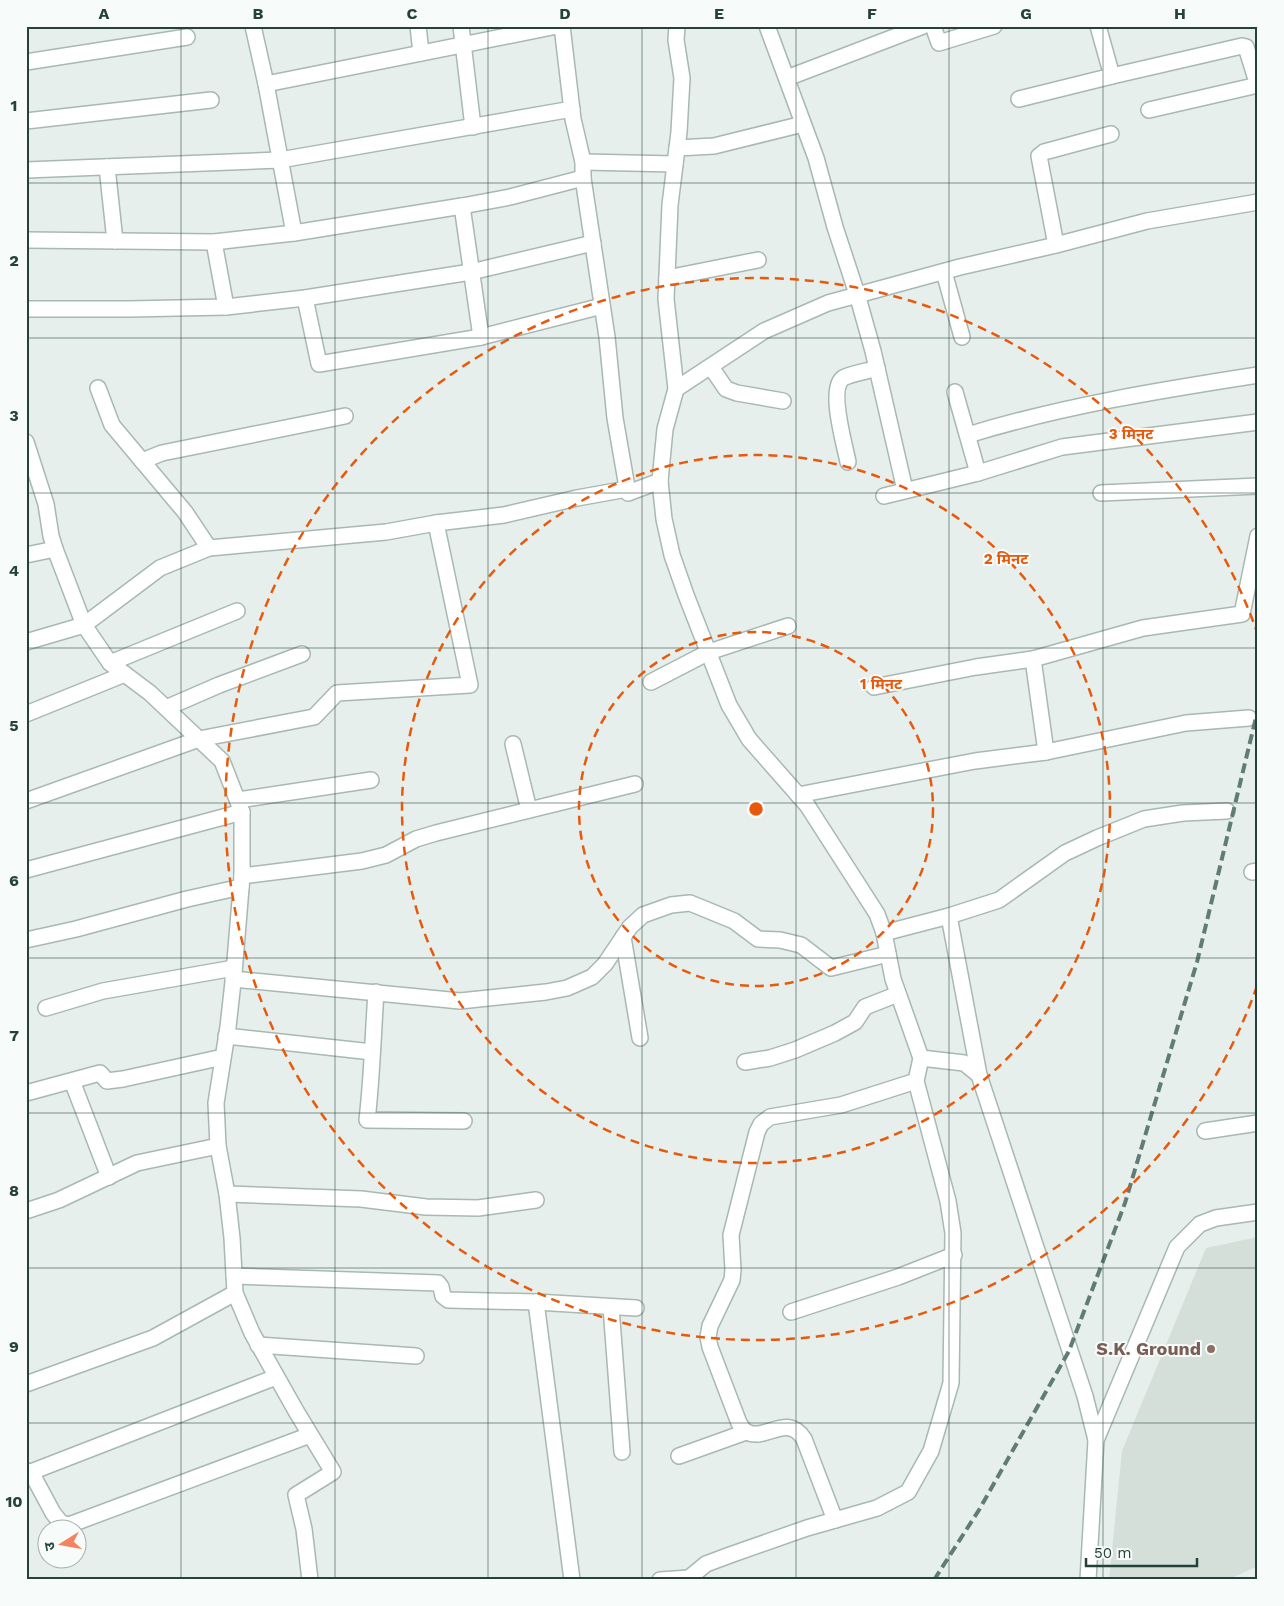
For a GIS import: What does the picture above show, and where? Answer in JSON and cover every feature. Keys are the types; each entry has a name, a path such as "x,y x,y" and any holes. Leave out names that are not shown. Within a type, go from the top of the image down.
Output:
{"street":[{"path":"252,26 266,84 294,233"},
{"path":"418,26 421,53"},
{"path":"461,26 473,126"},
{"path":"266,84 557,26"},
{"path":"562,26 572,109 582,162 607,337 615,418 628,494 660,481"},
{"path":"660,1580 690,1579 706,1564 834,1520 877,1508 908,1492 931,1451 951,1383 954,1255 953,1232 948,1201 916,1081 921,1058 898,994 884,933 877,914 807,805 749,739 729,705 672,555 664,519 660,481 665,429 676,389 666,299 670,205 677,148 682,78 676,40 677,26"},
{"path":"767,26 816,158 835,228 857,294 877,368 905,490"},
{"path":"786,78 922,26"},
{"path":"933,26 939,43 994,26"},
{"path":"1098,26 1112,76"},
{"path":"26,62 188,38"},
{"path":"1019,99 1242,46 1246,47 1258,81"},
{"path":"1149,110 1258,85"},
{"path":"26,121 211,100"},
{"path":"26,170 280,160 572,109"},
{"path":"677,148 714,146 803,124"},
{"path":"1056,245 1038,156 1044,152 1111,134"},
{"path":"582,162 675,164"},
{"path":"107,167 116,241"},
{"path":"26,240 214,242 294,233 462,206 510,197 583,178"},
{"path":"676,389 764,331 828,303 857,294 1147,222 1258,202"},
{"path":"462,206 481,337"},
{"path":"214,242 226,307"},
{"path":"26,309 226,307 305,298 471,272 593,243"},
{"path":"667,278 758,260"},
{"path":"944,272 962,337"},
{"path":"305,298 319,364 481,337 602,306"},
{"path":"711,367 726,389 737,393 783,401"},
{"path":"848,462 836,398 838,384 843,378 877,368"},
{"path":"968,435 1004,424 1091,405 1258,375"},
{"path":"98,388 112,425 185,512 209,548"},
{"path":"955,392 978,473"},
{"path":"142,461 162,453 345,416"},
{"path":"884,496 978,473 1062,447 1258,422"},
{"path":"26,442 46,504 55,549 84,625 110,663 150,692 222,761 240,806 242,881 234,973 216,1103 218,1146 227,1194 236,1293 258,1345 333,1472 296,1495 304,1529 309,1579"},
{"path":"1101,493 1258,486"},
{"path":"26,642 84,625 160,568 209,548 386,532 504,514 627,489"},
{"path":"26,800 199,739 314,718 337,694 470,685 436,523"},
{"path":"874,687 976,667 1033,659 1143,628 1242,614 1258,536"},
{"path":"26,555 55,549"},
{"path":"110,663 237,611"},
{"path":"651,682 709,652 788,626"},
{"path":"166,708 219,685 302,654"},
{"path":"1033,659 1046,752"},
{"path":"26,714 125,674"},
{"path":"798,795 975,761 1046,752 1186,723 1249,718"},
{"path":"513,744 529,810"},
{"path":"26,870 240,806 371,780"},
{"path":"26,940 76,929 187,899 242,881 362,861 386,855 416,839 436,833 635,784"},
{"path":"884,933 949,916 999,900 1065,853 1144,819 1182,812 1227,811"},
{"path":"46,1008 103,991 234,973 460,1001 546,992 567,988 592,977 604,964 630,927 643,915 671,905 690,903 734,921 758,939 780,940 801,945 831,968 888,954"},
{"path":"949,916 979,1075 1085,1396 1096,1440 1088,1580"},
{"path":"623,937 640,1038"},
{"path":"376,992 368,1120 464,1121"},
{"path":"745,1062 770,1058 795,1050 835,1033 855,1022 865,1007 898,994"},
{"path":"226,1036 372,1052"},
{"path":"26,1093 100,1073 107,1081 123,1079 223,1057"},
{"path":"921,1058 964,1063 979,1075"},
{"path":"72,1081 108,1177"},
{"path":"746,1432 739,1423 710,1347 708,1337 710,1326 732,1280 731,1235 757,1132 761,1124 770,1118 841,1105 916,1081"},
{"path":"1205,1131 1258,1123"},
{"path":"26,1211 59,1200 137,1163 218,1146"},
{"path":"227,1194 361,1199 426,1207 478,1208 536,1200"},
{"path":"1096,1440 1177,1247 1200,1224 1216,1218 1258,1212"},
{"path":"791,1312 898,1277 954,1255"},
{"path":"234,1276 438,1283 443,1296 448,1300 536,1302 636,1308"},
{"path":"26,1384 154,1338 236,1293"},
{"path":"536,1302 572,1580"},
{"path":"611,1307 622,1452"},
{"path":"258,1345 416,1356"},
{"path":"276,1377 29,1472 53,1513 62,1523 69,1525 310,1435"},
{"path":"679,1456 746,1432 754,1434 790,1427 799,1432 804,1439 834,1520"}],"shaded area":[{"name":"S.K. Ground","path":"1258,1237 1258,1566 1227,1580 1109,1580 1122,1451 1206,1248"}],"railway":[{"path":"934,1580 979,1510 1069,1351 1125,1203 1197,962 1258,709"}],"place":[{"name":"S.K. Ground","path":"1211,1349"}]}
